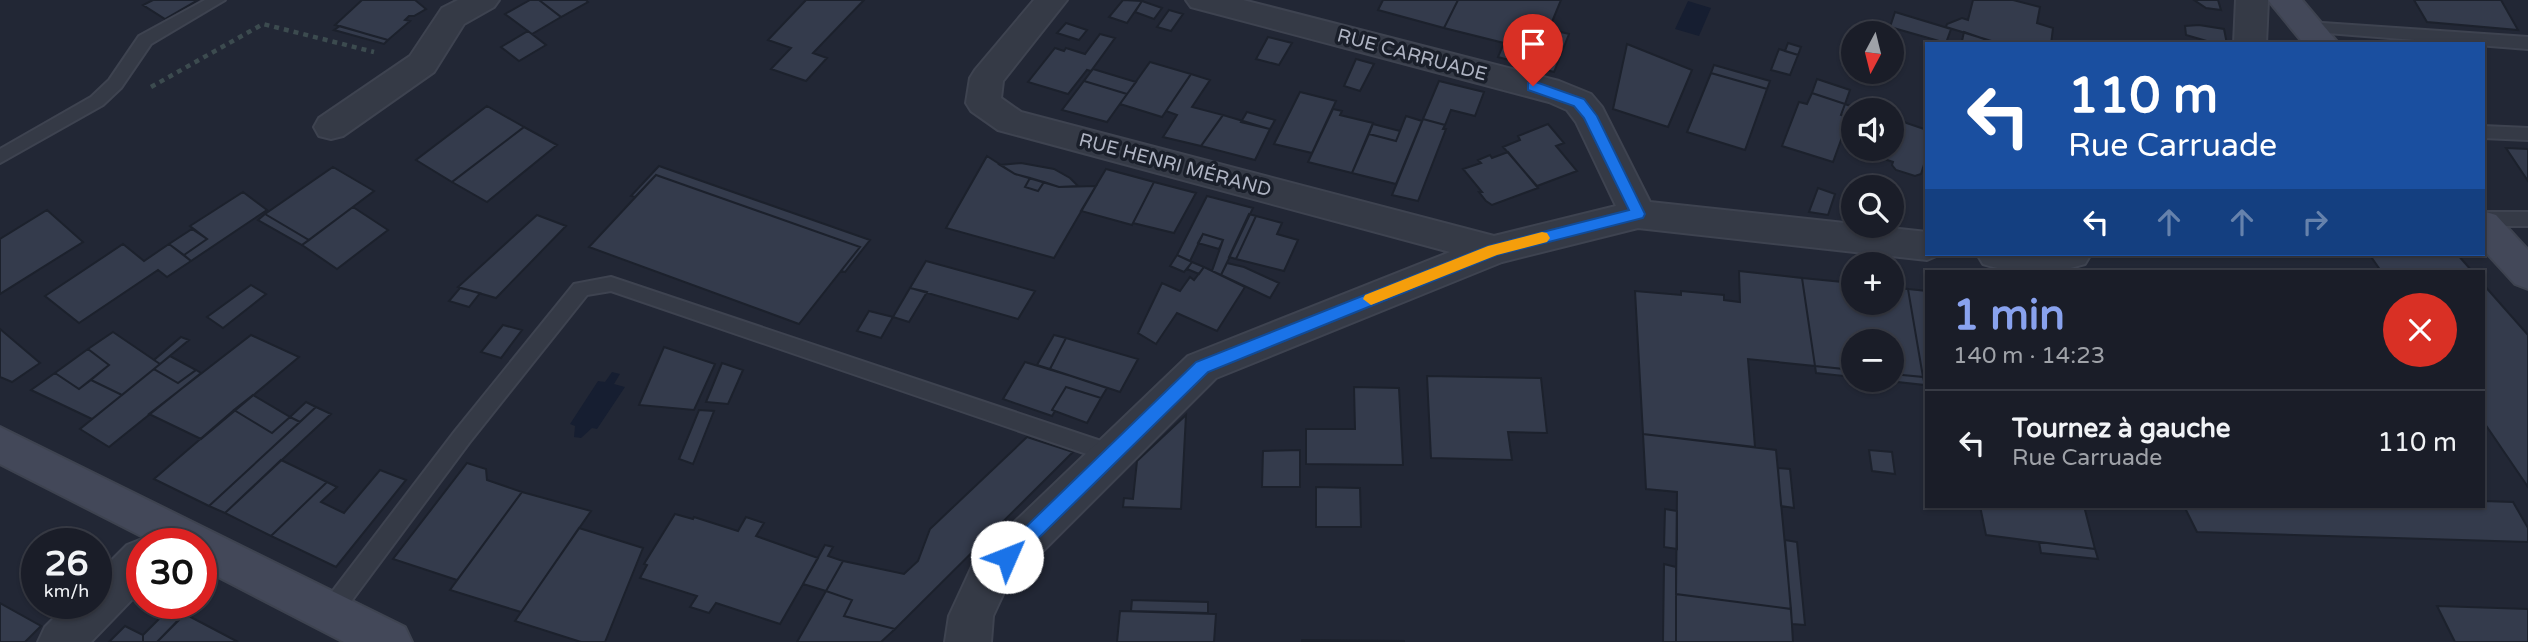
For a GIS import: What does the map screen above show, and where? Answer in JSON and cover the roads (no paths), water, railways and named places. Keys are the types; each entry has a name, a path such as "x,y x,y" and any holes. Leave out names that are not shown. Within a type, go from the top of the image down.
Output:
{"street":[{"path":"331,127 422,64 453,16 483,0"},
{"name":"RUE HENRI MÉRAND","path":"1051,0 987,78 983,103 1010,121 1494,250"},
{"name":"RUE CARRUADE","path":"1202,0 1559,93 1579,102 1590,116 1638,214"},
{"path":"2250,42 2252,0"},
{"path":"2284,0 2315,35"},
{"path":"968,642 971,616 990,574 1202,367 1494,250 1638,214 1925,246"},
{"path":"2485,227 2528,274"},
{"path":"2015,256 2052,260 2065,256"},
{"path":"0,444 144,528"},
{"path":"217,564 330,612 389,642"},
{"path":"61,642 126,586"}],"lane":[{"path":"0,158 97,101 116,84 145,40 217,0"},
{"path":"2315,35 2528,43"},
{"path":"2485,132 2528,134"},
{"path":"2485,219 2528,219"},
{"path":"330,612 461,437 581,289 611,284 1113,454"}],"water":[{"path":"1688,1 1711,8 1699,36 1675,29"},
{"path":"612,372 620,374 614,384 625,387 597,429 592,428 581,438 574,437 575,426 570,424 598,381 605,382"}]}
